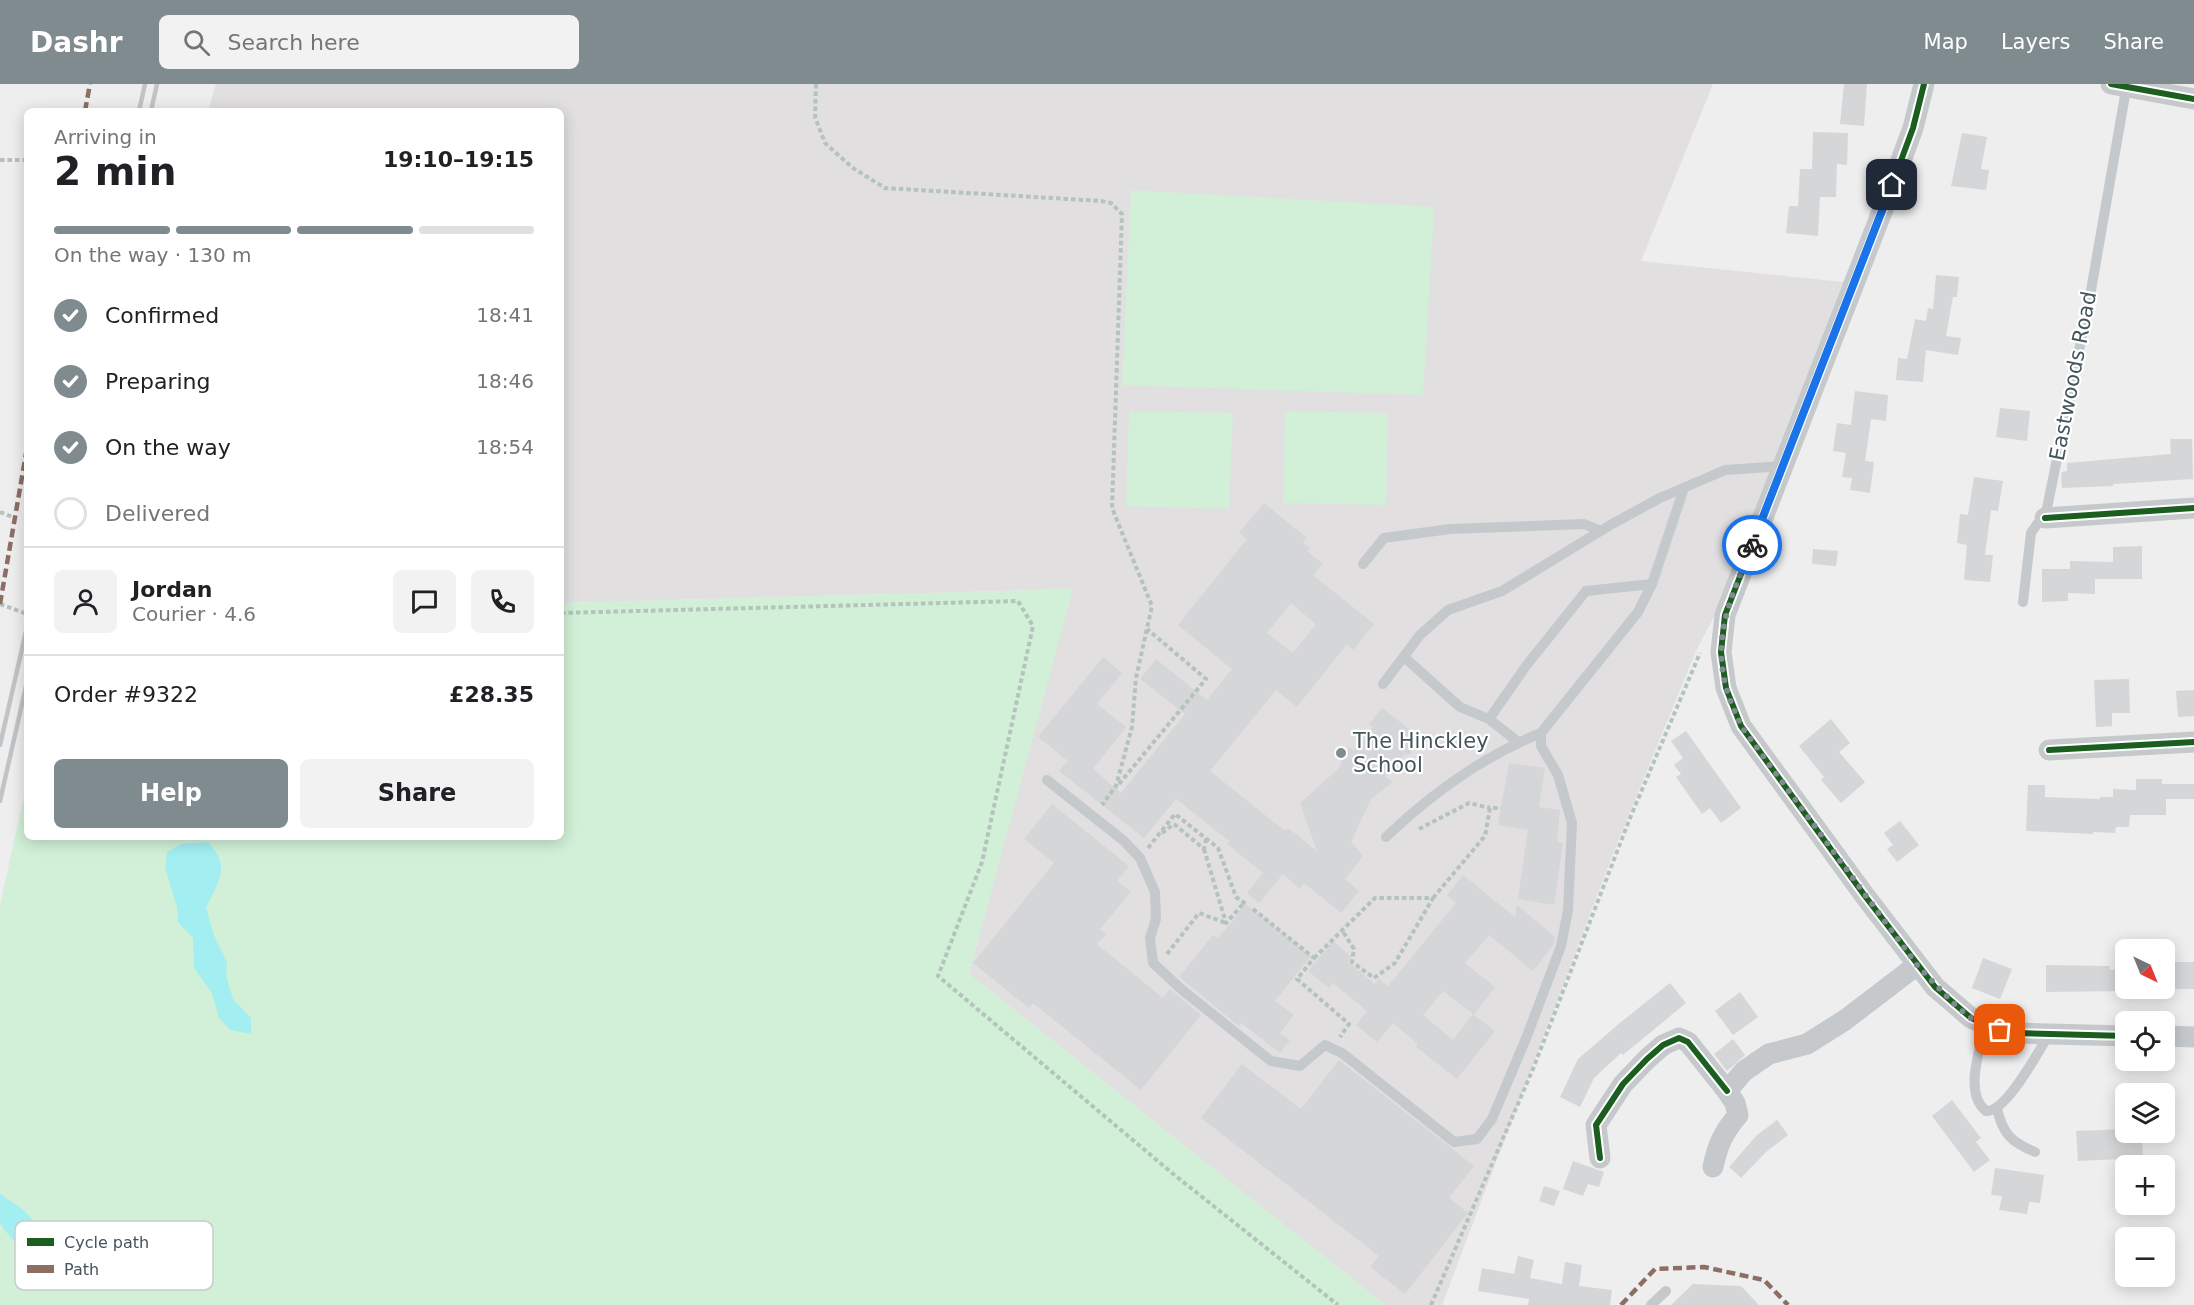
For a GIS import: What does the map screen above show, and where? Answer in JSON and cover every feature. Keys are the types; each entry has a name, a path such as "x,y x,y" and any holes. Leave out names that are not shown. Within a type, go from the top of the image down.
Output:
{"street":[{"path":"1924,84 1913,128 1885,204 1725,615 1721,652 1726,688 1741,726 1917,965 1956,1006 1971,1018 2016,1034 2115,1035"},
{"path":"2121,85 2194,99"},
{"path":"2045,518 2194,508"},
{"path":"2049,750 2194,742"},
{"path":"1727,1091 1744,1071 1769,1054 1807,1044 1845,1020 1917,965"},
{"path":"2175,1036 2194,1037"},
{"path":"1600,1158 1596,1125 1623,1084 1663,1045 1679,1038 1688,1042 1735,1103 1738,1115 1727,1127 1718,1144 1713,1167"}],"lane":[{"name":"Eastwoods Road","path":"2045,518 2090,296 2121,85"},
{"path":"1383,684 1420,635 1448,610 1502,591 1660,498 1725,470 1782,466"},
{"path":"1386,837 1407,817 1485,760 1518,742 1541,733 1638,612 1652,584 1684,488"},
{"path":"2023,602 2031,533 2045,518"},
{"path":"1364,564 1384,538 1450,529 1584,524 1601,531"},
{"path":"1489,719 1526,666 1586,591 1652,584"},
{"path":"1404,657 1460,707 1489,719 1518,742"},
{"path":"1047,780 1124,841 1140,858 1155,892 1156,919 1149,938 1153,963 1181,989 1271,1061 1300,1066 1324,1045 1342,1053 1454,1142 1477,1139 1492,1119 1527,1036 1561,945 1568,910 1572,823 1558,775 1541,746 1541,733"},
{"path":"1984,1024 1973,1086 1980,1107 1986,1111 1997,1109 2048,1036"},
{"path":"1997,1109 2002,1128 2007,1135 2035,1152"},
{"path":"1651,1305 1666,1291"}],"path":[{"path":"816,84 815,117 825,143 853,168 885,188 1101,201 1111,203 1122,214 1112,508 1152,606 1136,678 1132,727 1116,786"},
{"path":"0,160 24,160"},
{"path":"0,512 15,518"},
{"path":"564,613 1018,601 1033,626 982,862 938,976 1172,1173 1338,1305"},
{"path":"0,604 24,613"},
{"path":"1093,817 1116,786 1206,679 1147,629"},
{"path":"1431,1305 1533,1069 1630,818 1700,653 1706,644"},
{"path":"1418,830 1469,803 1501,808"},
{"path":"1342,930 1354,949 1352,962 1374,978 1395,963 1433,898 1485,836 1490,808"},
{"path":"1140,858 1175,814 1218,848 1236,897 1245,904 1226,923"},
{"path":"1154,840 1174,824 1204,849"},
{"path":"1206,839 1204,849 1226,923"},
{"path":"1348,1044 1340,1037 1349,1024 1297,979 1314,958 1375,898 1433,898"},
{"path":"1253,909 1314,958"},
{"path":"1157,966 1199,914 1226,923"}],"shaded area":[{"name":"The Hinckley School","path":"216,84 1713,84 1641,261 1843,282 1724,597 1696,651 1612,856 1442,1305 1385,1305 969,974 1072,589 564,603 564,108 209,108"}],"green space":[{"path":"1131,190 1434,207 1423,395 1122,385"},
{"path":"1129,411 1233,413 1229,509 1126,506"},
{"path":"1285,411 1388,413 1386,505 1283,503"},
{"path":"1073,589 969,974 1385,1305 0,1305 0,905 24,797 24,840 564,840 564,603"}],"water":[{"path":"208,842 220,859 221,867 218,882 206,908 214,936 227,962 226,976 233,999 251,1018 251,1034 230,1030 219,1018 212,993 194,968 193,938 178,922 177,907 165,868 167,852 181,844"},
{"path":"0,1194 22,1209 34,1221 15,1221 15,1242 0,1222"}],"building":[{"path":"1844,84 1867,84 1864,126 1840,124"},
{"path":"1813,132 1848,133 1847,165 1837,164 1836,197 1820,197 1818,236 1786,233 1789,206 1798,206 1800,169 1812,169"},
{"path":"1962,133 1987,137 1981,169 1989,170 1986,190 1951,186"},
{"path":"1936,275 1959,277 1957,297 1953,297 1946,336 1961,338 1958,355 1926,350 1923,382 1896,380 1898,358 1907,359 1915,319 1926,321 1928,308 1933,309"},
{"path":"1855,391 1888,395 1886,421 1871,419 1865,461 1874,462 1870,493 1850,490 1852,478 1842,477 1846,453 1833,451 1837,423 1851,425"},
{"path":"2000,408 2030,411 2027,441 1996,437"},
{"path":"2170,439 2192,439 2193,479 2062,488 2061,475 2062,472 2067,471 2067,463 2171,454"},
{"path":"1974,477 2003,481 1998,511 1991,510 1985,555 1993,555 1990,582 1964,580 1967,545 1957,543 1960,514 1968,515"},
{"path":"1264,503 1307,538 1303,543 1310,548 1307,551 1323,564 1313,575 1374,624 1353,650 1347,644 1297,707 1276,690 1210,771 1285,831 1288,828 1317,851 1300,803 1338,769 1349,747 1354,750 1373,727 1369,724 1382,708 1422,739 1409,755 1405,753 1386,777 1393,782 1371,799 1351,842 1363,856 1345,879 1359,891 1341,913 1304,883 1300,889 1283,874 1259,903 1247,893 1263,873 1227,844 1229,841 1176,799 1144,838 1059,771 1068,761 1038,737 1103,657 1122,673 1097,704 1126,727 1093,769 1121,793 1185,714 1140,679 1156,659 1207,700 1232,669 1178,625 1247,539 1239,533","holes":["1291,603 1316,624 1293,653 1267,633"]},
{"path":"2142,546 2142,579 2095,579 2095,594 2068,593 2068,601 2042,602 2042,569 2070,569 2070,561 2113,562 2113,547"},
{"path":"1813,549 1838,551 1836,566 1812,564"},
{"path":"2129,679 2130,713 2112,713 2112,726 2096,727 2094,680"},
{"path":"2194,690 2194,716 2178,717 2176,691"},
{"path":"1831,719 1850,743 1839,752 1865,782 1841,803 1821,780 1824,777 1799,746"},
{"path":"1686,731 1741,808 1721,823 1710,808 1702,814 1676,777 1681,774 1674,765 1683,758 1671,741"},
{"path":"1509,763 1545,768 1539,807 1560,810 1557,842 1563,843 1554,905 1518,899 1528,830 1498,825"},
{"path":"2136,779 2162,779 2162,784 2194,784 2194,799 2166,799 2166,815 2130,815 2129,827 2116,827 2115,833 2026,831 2028,785 2045,785 2045,797 2100,799 2100,797 2113,797 2113,789 2136,790"},
{"path":"1052,804 1129,866 1117,881 1131,892 1100,929 1106,934 1097,944 1163,998 1170,989 1201,1015 1141,1090 1033,1003 1029,1008 973,963 1054,863 1024,839"},
{"path":"1900,821 1919,845 1897,862 1887,849 1893,845 1884,833"},
{"path":"1463,875 1515,917 1517,905 1555,937 1553,945 1533,971 1489,935 1465,963 1495,987 1474,1015 1495,1031 1457,1079 1416,1047 1418,1044 1393,1023 1377,1042 1356,1025 1367,1011 1333,983 1329,988 1308,971 1333,941 1352,957 1348,962 1375,984 1379,979 1388,986 1456,903 1447,895","holes":["1443,991 1473,1014 1453,1040 1423,1015"]},
{"path":"1246,904 1311,956 1275,1001 1294,1015 1280,1033 1290,1040 1280,1053 1241,1023 1239,1026 1179,977 1213,935 1218,938"},
{"path":"1983,958 2012,969 2000,999 1972,988"},
{"path":"2175,962 2194,962 2194,989 2175,989"},
{"path":"2046,965 2110,966 2110,970 2115,970 2115,991 2046,992"},
{"path":"1670,983 1686,1003 1623,1055 1621,1053 1594,1078 1580,1107 1560,1097 1578,1059"},
{"path":"1740,992 1758,1017 1733,1035 1715,1011"},
{"path":"1733,1039 1745,1055 1727,1071 1714,1054"},
{"path":"1339,1060 1474,1166 1449,1198 1468,1213 1405,1294 1370,1267 1379,1256 1201,1118 1242,1064 1301,1109"},
{"path":"1952,1100 1981,1138 1976,1142 1990,1160 1974,1172 1932,1116"},
{"path":"1777,1120 1788,1135 1766,1152 1741,1178 1729,1167 1757,1135"},
{"path":"2115,1129 2115,1143 2142,1143 2143,1155 2115,1155 2115,1159 2078,1161 2076,1131"},
{"path":"1573,1161 1604,1172 1599,1187 1588,1184 1583,1196 1563,1189"},
{"path":"1995,1168 2044,1175 2040,1203 2029,1202 2027,1214 1999,1210 2002,1196 1991,1195"},
{"path":"1544,1186 1560,1191 1554,1206 1539,1201"},
{"path":"1518,1256 1534,1260 1530,1278 1562,1284 1565,1262 1582,1265 1579,1286 1612,1290 1610,1305 1528,1305 1529,1299 1478,1291 1482,1268 1514,1274"},
{"path":"1693,1284 1741,1286 1759,1305 1671,1305"}],"railway":[{"path":"140,108 145,84"},
{"path":"152,108 157,84"},
{"path":"0,745 24,640"},
{"path":"0,801 24,695"}],"marked path":[{"path":"86,108 90,84"},
{"path":"0,604 24,465"},
{"path":"1621,1305 1655,1269 1704,1267 1764,1280 1788,1305"}],"cycle path":[{"path":"1924,84 1913,128 1885,204 1725,615 1721,652 1726,688 1741,726 1865,896 1935,987 1971,1018 2000,1030 2015,1033 2115,1036"},
{"path":"2111,84 2194,99"},
{"path":"2045,518 2194,508"},
{"path":"2049,750 2194,742"},
{"path":"1600,1158 1596,1125 1623,1084 1663,1045 1679,1038 1688,1042 1727,1091"}],"way so far":[{"path":"1752,545 1725,615 1721,652 1726,688 1741,726 1865,896 1935,987 1971,1018 2000,1030"}],"place":[{"name":"The Hinckley School","path":"1341,753"}],"route":[{"path":"1752,545 1892,185"}]}
